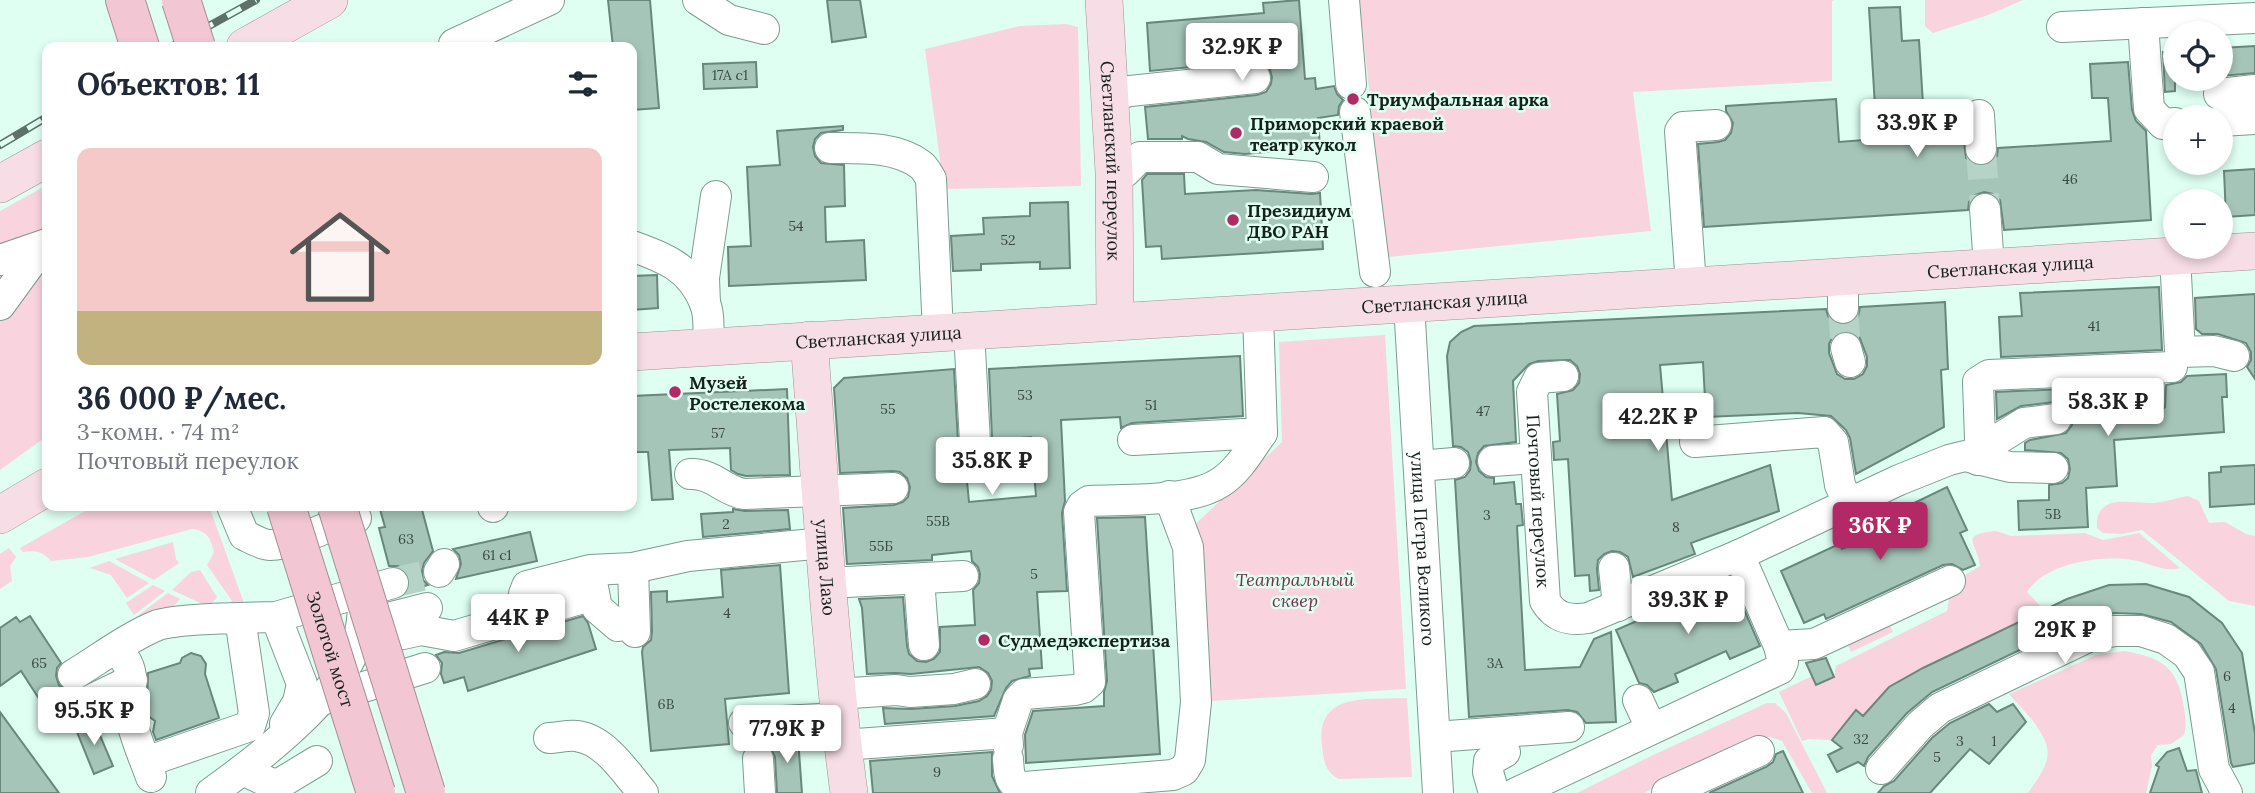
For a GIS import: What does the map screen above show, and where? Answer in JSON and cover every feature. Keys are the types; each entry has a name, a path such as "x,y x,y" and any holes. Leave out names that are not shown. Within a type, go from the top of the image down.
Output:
{"highway":[{"path":"125,0 138,42"},
{"path":"181,0 194,42"},
{"name":"Золотой мост","path":"287,511 376,793"},
{"path":"349,511 426,793"}],"main road":[{"name":"Светланский переулок","path":"1104,0 1114,172 1115,322"},
{"path":"253,42 310,5"},
{"path":"0,184 42,161"},
{"name":"Светланская улица","path":"2233,252 2255,251"},
{"name":"Светланская улица","path":"637,352 1691,285 1843,292 1989,267 2163,257"},
{"name":"улица Лазо","path":"809,340 827,583 849,793"},
{"path":"0,515 42,490"}],"street":[{"path":"458,42 550,0"},
{"path":"698,0 729,20 764,29"},
{"path":"1344,0 1374,272"},
{"path":"2062,27 2255,18"},
{"path":"2143,23 2149,109 2163,124"},
{"path":"1110,106 1120,94 1130,91 1255,78"},
{"path":"2224,105 2255,90"},
{"path":"2233,111 2255,119"},
{"path":"1979,115 1981,149"},
{"path":"1691,285 1680,131 1683,127 1716,125"},
{"path":"830,148 874,148 902,156 922,165 931,178 953,332 975,442 980,452 989,459 1001,463 1020,462"},
{"path":"1114,172 1125,172 1140,158 1198,157 1218,169 1313,177"},
{"path":"709,347 705,278 716,196"},
{"path":"1986,209 1989,267"},
{"path":"0,260 42,246"},
{"path":"637,248 671,261 688,276 705,303"},
{"path":"0,305 42,249"},
{"path":"2150,399 2166,362 2175,259"},
{"name":"улица Петра Великого","path":"1409,304 1438,793"},
{"path":"1169,496 1188,547 1196,702 1191,760 1184,770 1173,775 1024,787 1014,784 1011,779 1008,745 1018,700 1024,694 1075,690 1090,682 1079,512 1082,506 1089,501 1169,496 1193,496 1222,482 1240,464 1262,433 1258,313"},
{"path":"2056,419 2024,423 1979,450 1978,382 1989,375 2166,362 2214,351 2234,356"},
{"path":"2069,358 2166,362"},
{"name":"Почтовый переулок","path":"1563,376 1539,378 1532,392 1520,466 1545,601 1555,615 1574,620 1588,618 1618,606 1739,555 1949,460 1979,450 2026,468 2053,468"},
{"path":"1695,442 1824,432 1833,442 1840,485 1849,505"},
{"path":"1133,440 1262,433"},
{"path":"1419,466 1454,463"},
{"path":"690,474 708,476 737,493 744,494 893,488"},
{"path":"234,511 244,535 268,545 302,537 347,511"},
{"path":"211,793 274,746 318,701 357,646 362,625 363,591 349,511"},
{"path":"403,634 421,631 454,636 529,614 592,583 633,568 688,556 824,542"},
{"path":"1516,793 1780,669 1783,662 1779,646 1739,555"},
{"path":"592,583 597,608 626,629 633,568"},
{"path":"1614,568 1618,606"},
{"path":"827,583 963,576"},
{"path":"919,579 924,645"},
{"path":"1779,646 1814,644 1950,581"},
{"path":"73,675 159,625 222,618 276,617 393,583"},
{"path":"362,625 427,608"},
{"path":"274,746 298,702 302,684 276,617"},
{"path":"64,713 128,669 130,712 148,770 250,726 254,713 240,618"},
{"path":"1881,769 1920,725 1940,708 2090,636 2114,631 2141,631 2166,639 2187,654 2199,672 2214,769 2227,793"},
{"path":"318,701 425,668"},
{"path":"840,719 896,690 910,692 954,689 975,684"},
{"path":"1638,701 1651,728"},
{"path":"744,723 840,719 1008,745"},
{"path":"1435,737 1569,727"},
{"path":"548,738 576,736 594,741 643,793"},
{"path":"1667,793 1759,751"},
{"path":"1493,793 1488,772 1489,761 1505,752"},
{"path":"758,759 761,793"},
{"path":"243,770 270,783 279,784 317,761"}],"green space":[{"path":"1359,0 1834,0 1832,81 1633,92 1651,231 1388,257"},
{"path":"1925,0 2023,0 1933,33 1925,26"},
{"path":"1066,24 1078,27 1081,186 944,189 925,49 1020,26"},
{"path":"42,188 42,440 0,470 0,211"},
{"name":"Театральный сквер","path":"1385,335 1406,689 1195,702 1186,533 1282,442 1279,342"},
{"path":"2188,496 2199,501 2209,523 2225,522 2255,536 2255,606 2229,601 2142,530 2122,534 2103,533 2097,528 2102,509 2116,502 2154,503"},
{"path":"85,511 211,511 244,603 244,612 220,613 232,601 207,565 214,553 210,540 197,530 192,529 88,557 51,561 42,553 23,552 20,548"},
{"path":"1996,531 2011,536 2085,533 2103,540 2139,533 2180,568 2168,569 2138,561 2105,559 2060,568 2035,582 2027,592 2044,610 1889,687 1863,716 1855,711 1832,740 1802,741 1779,692 1812,676 1816,685 1834,677 1836,666 1947,611 1950,591 1960,578 1980,566 1973,538"},
{"path":"173,542 179,563 154,580 115,559"},
{"path":"9,548 16,557 10,566 12,581 0,589 0,554"},
{"path":"109,561 149,583 127,598 111,575 90,568"},
{"path":"200,570 217,597 209,607 172,590 191,572"},
{"path":"153,585 165,591 134,615 126,603"},
{"path":"168,593 180,599 160,622 136,617"},
{"path":"1886,617 1893,632 1851,652 1844,636"},
{"path":"2124,651 2149,657 2166,666 2177,682 2184,707 2184,735 2171,744 2158,745 2151,755 2152,766 2146,793 2028,793 2044,768 2048,750 2041,732 2009,694 2096,655"},
{"path":"1407,698 1412,777 1339,779 1330,773 1324,761 1322,728 1327,716 1336,707 1362,700"},
{"path":"1767,703 1775,703 1786,713 1827,793 1812,793 1782,741 1770,737 1747,740 1644,793 1577,793 1653,755"}],"building":[{"path":"608,0 650,0 659,108 637,110 637,42 612,42"},
{"path":"827,0 860,0 866,37 832,42"},
{"path":"1299,0 1305,79 1315,78 1316,89 1334,86 1343,100 1338,115 1318,118 1320,147 1245,154 1224,152 1206,142 1182,136 1182,139 1148,139 1145,107 1257,95 1266,92 1272,77 1269,67 1254,61 1150,71 1147,23 1264,13 1263,3"},
{"path":"1900,7 1902,41 1919,40 1925,136 1963,134 1966,158 1974,165 1991,163 1997,156 1998,148 2111,141 2108,98 2092,98 2090,64 2128,62 2132,110 2136,121 2146,131 2151,220 2004,230 2000,200 1993,194 1984,192 1975,195 1969,202 1968,210 1704,227 1698,144 1725,140 1731,133 1733,123 1726,106 1836,99 1839,142 1877,139 1869,8"},
{"path":"2255,46 2255,73 2233,75 2233,47"},
{"path":"756,62 757,87 704,89 703,64"},
{"path":"843,126 843,130 821,133 815,139 813,147 815,156 821,163 844,165 845,206 825,207 826,242 864,240 866,280 729,286 728,247 751,246 747,167 780,165 777,131"},
{"path":"2255,169 2255,215 2233,217 2233,189 2225,189 2224,175 2233,175 2233,170"},
{"name":"Президиум ДВО РАН","path":"1147,174 1184,174 1185,194 1256,190 1320,193 1323,249 1162,259 1161,246 1146,247 1142,180"},
{"path":"1068,202 1070,268 1040,269 1040,262 981,264 981,270 953,271 951,236 984,234 983,218 1030,216 1030,203"},
{"path":"657,275 658,308 637,310 637,276"},
{"path":"2159,287 2162,350 2001,357 1999,317 2022,316 2020,293"},
{"path":"2255,294 2255,379 2247,367 2251,352 2246,343 2218,334 2202,334 2196,329 2195,298"},
{"path":"1945,302 1948,369 1941,370 1944,427 1856,474 1850,438 1846,430 1831,416 1798,413 1706,417 1703,362 1660,365 1672,500 1770,465 1779,511 1691,543 1695,554 1633,577 1628,557 1612,551 1604,554 1598,560 1599,590 1590,591 1589,575 1575,576 1568,459 1554,460 1553,442 1560,441 1557,394 1573,390 1579,383 1580,374 1577,366 1570,360 1538,361 1529,364 1513,381 1516,442 1484,446 1478,453 1476,462 1479,471 1486,477 1494,478 1494,484 1514,482 1516,504 1521,504 1523,525 1517,526 1525,670 1580,667 1594,639 1611,632 1616,722 1586,723 1577,712 1568,710 1469,717 1455,480 1465,477 1471,462 1468,452 1453,446 1447,356 1450,342 1461,332 1474,326 1826,309 1834,323 1844,325 1858,317 1860,307","holes":["1842,331 1851,331 1859,336 1867,357 1867,366 1863,374 1854,379 1845,379 1837,374 1829,353 1829,344 1833,336"]},
{"path":"1240,356 1243,416 1132,423 1121,428 1120,417 1061,420 1065,501 1062,513 1067,591 1037,592 1042,668 1029,669 1030,676 1012,681 1006,688 994,716 885,724 883,708 955,706 979,701 991,690 992,681 988,673 979,667 911,674 867,674 859,599 903,597 909,654 917,661 926,662 934,659 940,652 940,627 975,625 973,590 979,583 980,574 972,561 971,551 932,555 932,560 847,564 843,508 894,505 908,497 910,487 907,478 900,472 840,473 834,388 844,378 954,369 958,443 965,460 969,502 1036,496 1034,472 1037,461 1032,450 1031,437 994,440 992,437 989,369"},
{"path":"2226,374 2227,397 2222,397 2224,432 2114,440 2117,486 2086,488 2088,527 2019,530 2018,501 2049,500 2049,485 2062,483 2068,478 2070,469 2068,459 2061,453 2025,450 2025,443 2066,433 2072,425 2073,416 2063,403 2054,402 2021,406 1997,419 1996,392 2131,386 2135,409 2141,415 2150,416 2165,407 2166,385 2181,382 2187,376"},
{"path":"787,389 790,475 738,474 731,470 730,448 669,450 673,499 652,500 648,452 637,452 637,396"},
{"path":"2255,465 2255,504 2210,507 2209,473 2221,472 2221,467"},
{"path":"1947,487 1967,530 1960,533 1975,565 1963,570 1952,564 1943,565 1826,619 1824,614 1804,623 1781,571 1839,544 1842,549 1874,535 1879,545 1922,526 1912,504"},
{"path":"733,509 788,510 790,529 703,537 701,514 733,512"},
{"path":"380,511 422,511 433,551 424,563 422,571 423,580 428,585 409,590 410,579 406,571 398,566 389,566 379,528 385,527"},
{"path":"1145,517 1160,754 1026,763 1025,735 1033,711 1104,706 1107,681 1097,518"},
{"path":"530,532 537,561 456,579 461,564 459,555 453,549"},
{"path":"780,565 789,693 725,699 729,744 651,751 642,652 643,647 651,640 651,592 667,591 667,602 723,597 721,570"},
{"path":"1731,580 1760,646 1730,659 1726,651 1675,674 1678,682 1654,692 1647,685 1639,683 1616,630"},
{"path":"2146,584 2189,597 2222,623 2242,653 2255,734 2255,763 2233,767 2231,763 2216,669 2201,644 2171,622 2141,614 2114,613 2082,620 1932,692 1907,713 1868,757 1864,766 1858,762 1837,772 1828,755 1842,748 1832,740 1856,710 1863,716 1889,687 2067,599 2109,585"},
{"path":"30,616 61,663 56,676 59,685 68,691 45,708 21,671 0,686 0,628 16,617 20,622"},
{"path":"583,616 596,649 468,691 464,677 444,683 442,663 436,655 444,652 459,653"},
{"path":"191,653 201,656 206,664 205,674 219,718 156,740 153,732 155,721 148,716 147,711 148,673 180,663 182,658"},
{"path":"1826,658 1834,677 1816,685 1806,663"},
{"path":"1989,704 1997,712 2013,704 2026,722 1989,764 1970,749 1930,793 1878,793 1894,781 1932,738 1950,723"},
{"path":"0,712 59,793 0,793"},
{"path":"93,719 113,766 94,774 75,727"},
{"path":"798,738 802,793 777,793 775,757 766,739"},
{"path":"2179,748 2187,771 2196,770 2202,793 2150,793 2159,767 2156,765 2167,752"},
{"path":"1783,751 1803,793 1709,793 1766,767 1773,762 1776,754"},
{"path":"992,752 992,776 1000,793 873,793 870,761"}],"tunnel":[{"path":"1981,149 1985,209"},
{"path":"1843,308 1846,348"},
{"path":"393,583 439,572"}],"railway":[{"path":"180,42 256,0"},
{"path":"0,145 42,120"}],"place":[{"name":"Триумфальная арка","path":"1353,99"},
{"name":"Приморский краевой театр кукол","path":"1236,133"},
{"name":"Президиум ДВО РАН","path":"1233,220"},
{"name":"Музей Ростелекома","path":"675,392"},
{"name":"Судмедэкспертиза","path":"984,640"}]}
